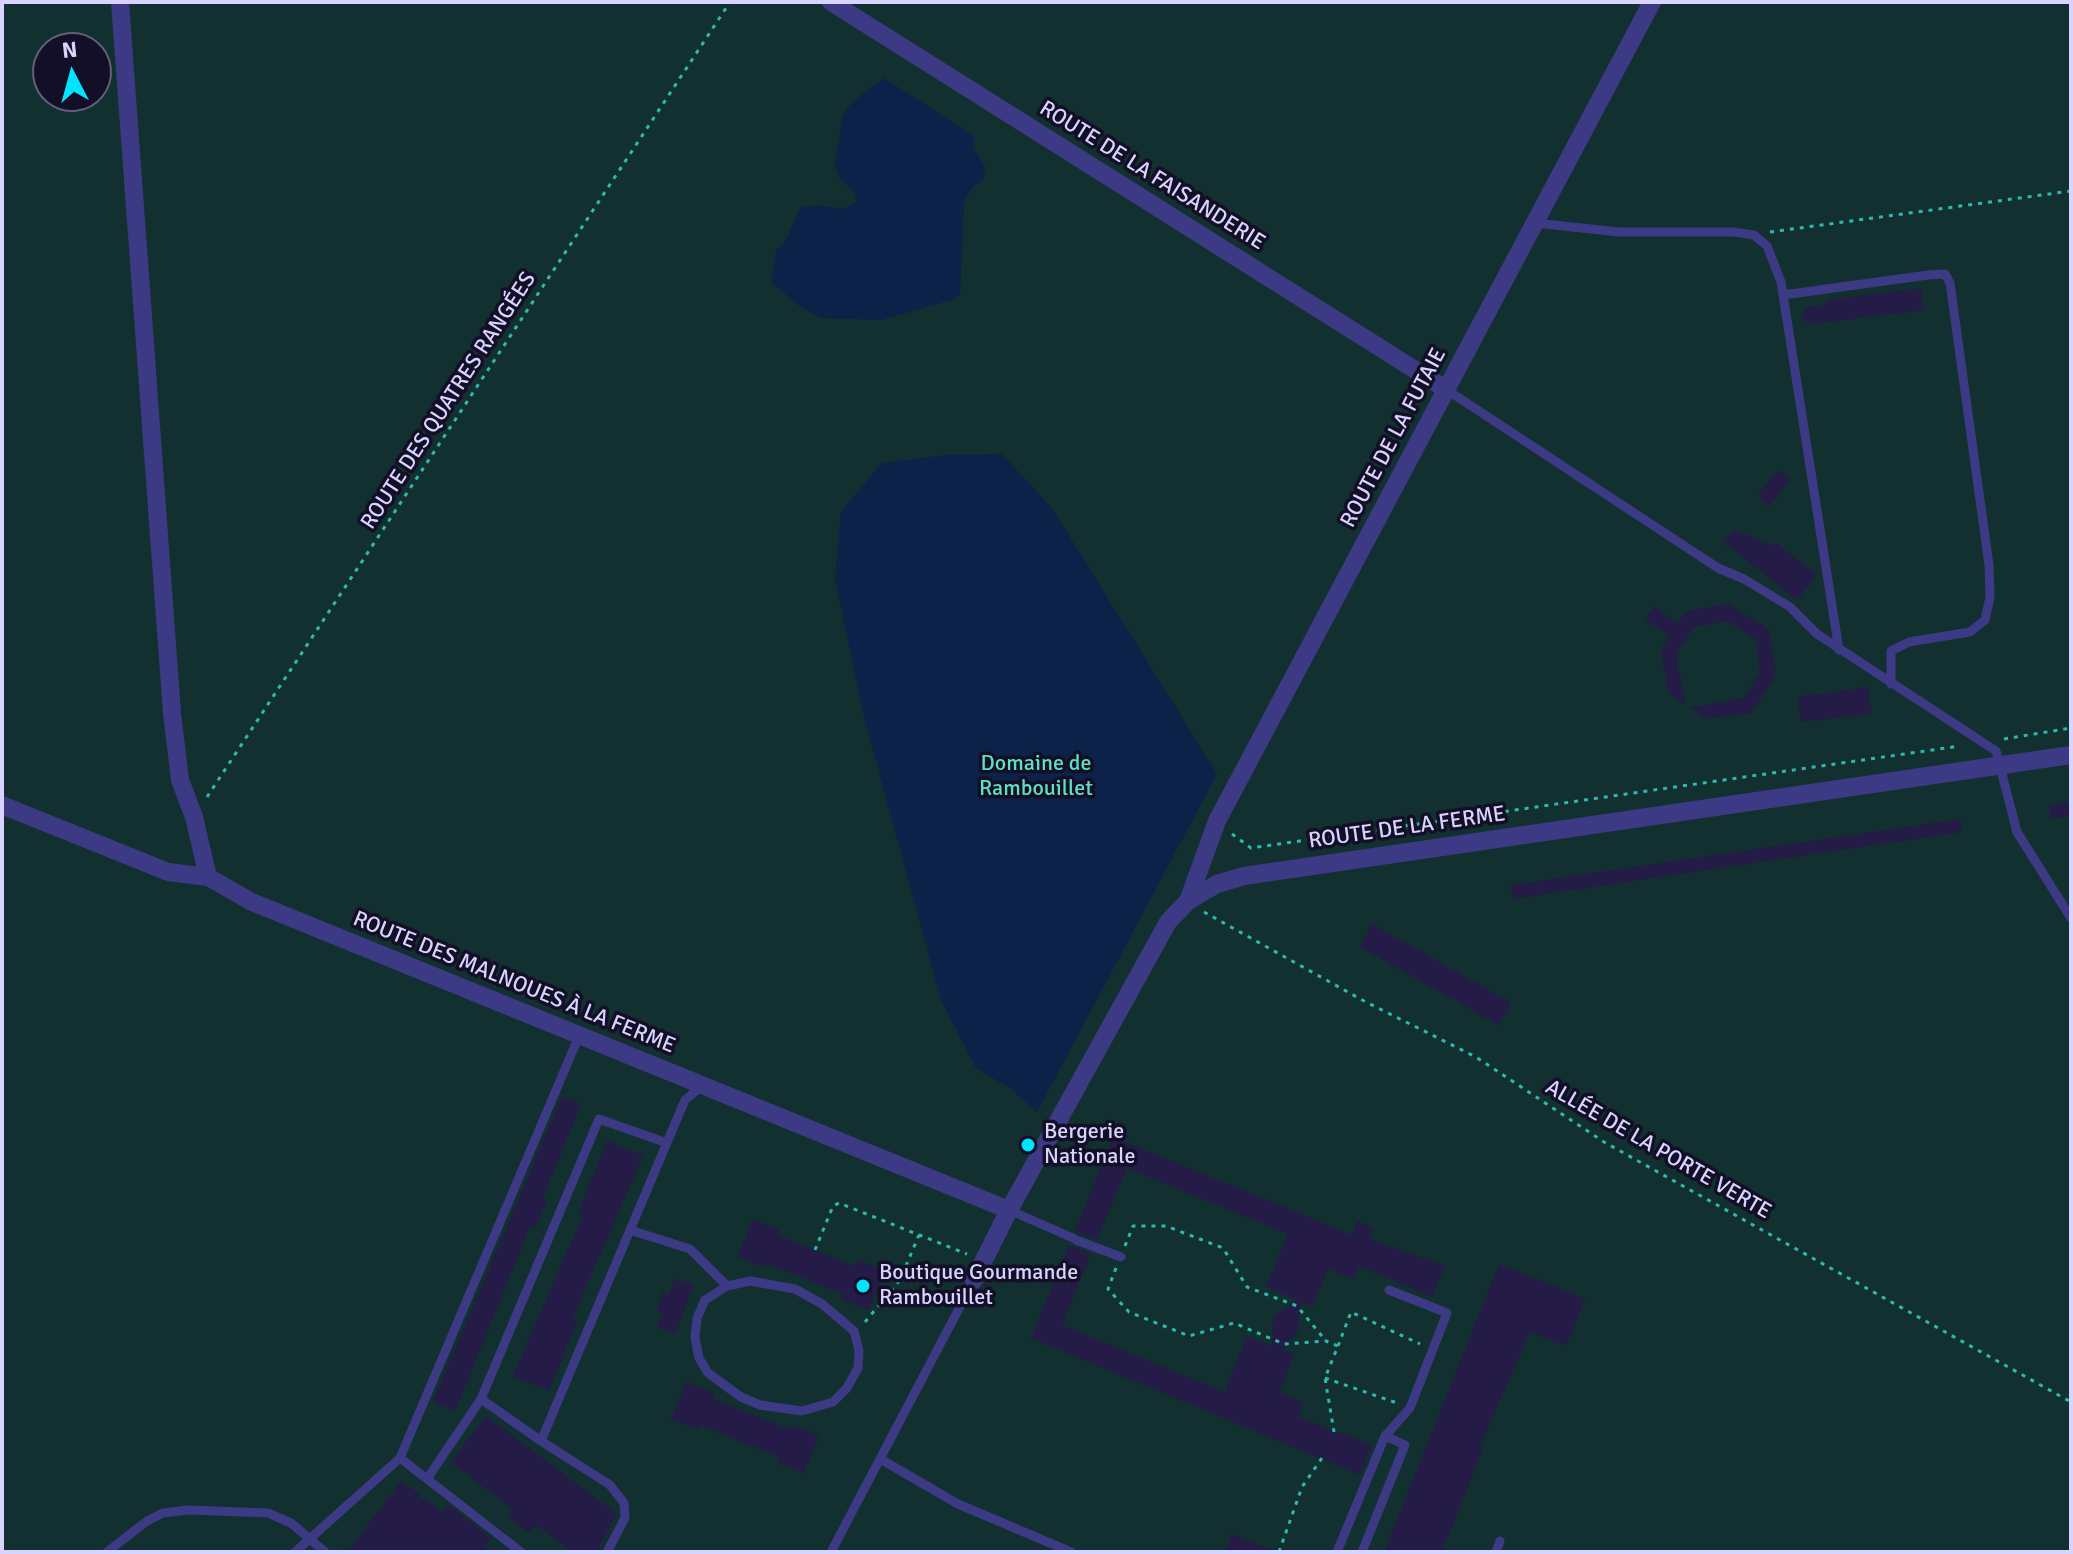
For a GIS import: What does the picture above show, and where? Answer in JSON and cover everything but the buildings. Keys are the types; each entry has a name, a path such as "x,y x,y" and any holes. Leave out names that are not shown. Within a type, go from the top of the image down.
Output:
{"street":[{"path":"120,2 172,713 180,780 194,817 208,877"},
{"name":"ROUTE DE LA FAISANDERIE","path":"831,2 1447,390"},
{"name":"ROUTE DE LA FUTAIE","path":"1188,901 1217,821 1652,2"},
{"name":"ROUTE DE LA FERME","path":"974,1280 1009,1210 1168,922 1188,901 1217,884 1244,876 2071,755"},
{"name":"ROUTE DES MALNOUES À LA FERME","path":"2,805 168,872 208,877 252,902 1009,1210"}],"lane":[{"path":"1533,223 1619,232 1754,235 1767,246 1774,259 1783,295 1839,650"},
{"path":"1783,295 1928,275 1945,274 1950,283 1989,565 1990,597 1985,620 1970,632 1909,642 1891,651 1891,684"},
{"path":"1447,390 1718,568 1744,579 1790,607 1839,650 1996,751 2017,832 2071,918"},
{"path":"295,1552 400,1458 579,1036"},
{"path":"541,1441 685,1100 702,1086"},
{"path":"427,1479 481,1399 599,1119 667,1143"},
{"path":"1009,1210 1121,1257"},
{"path":"630,1230 690,1249 727,1286"},
{"path":"831,1552 974,1280"},
{"path":"750,1281 795,1289 843,1319 854,1331 859,1351 858,1368 847,1388 833,1402 802,1411 760,1405 720,1383 708,1373 699,1358 695,1338 697,1318 705,1300 727,1286 750,1281"},
{"path":"1337,1552 1385,1436 1410,1408 1447,1313 1389,1290"},
{"path":"481,1399 610,1485 624,1503 625,1518 607,1552"},
{"path":"1362,1552 1405,1445 1385,1436"},
{"path":"400,1458 521,1552"},
{"path":"882,1460 958,1504 1071,1552"},
{"path":"107,1552 147,1521 163,1513 188,1510 268,1513 291,1523 325,1552"},
{"path":"1496,1552 1500,1541"}],"path":[{"name":"ROUTE DES QUATRES RANGÉES","path":"194,817 730,2"},
{"path":"1754,235 2071,191"},
{"path":"1217,821 1251,848 2071,728"},
{"name":"ALLÉE DE LA PORTE VERTE","path":"1188,901 1221,923 1476,1057 1604,1142 2071,1402"},
{"path":"815,1250 833,1206 839,1203 984,1261"},
{"path":"1326,1341 1297,1306 1247,1287 1223,1248 1166,1226 1133,1226 1108,1289 1129,1312 1189,1336 1234,1323 1284,1344 1326,1341 1338,1346"},
{"path":"854,1331 875,1314 900,1280 919,1235"},
{"path":"1334,1432 1325,1378 1351,1312 1410,1340"},
{"path":"1325,1378 1386,1399"},
{"path":"1279,1552 1302,1487 1322,1458"}],"green space":[{"name":"Domaine de Rambouillet","path":"2,2 2071,2 2071,1552 2,1552"}],"water":[{"path":"884,78 974,136 974,149 985,166 984,178 970,190 964,203 960,294 955,299 881,320 821,318 798,305 771,282 776,251 786,240 800,208 819,205 843,209 857,202 855,193 839,177 835,166 842,116 853,101"},
{"path":"1002,454 1052,508 1217,774 1037,1112 1011,1089 976,1068 941,1000 865,721 835,580 841,512 882,463 947,455"}],"place":[{"name":"Bergerie Nationale","path":"1028,1145"},
{"name":"Boutique Gourmande Rambouillet","path":"863,1286"}]}
